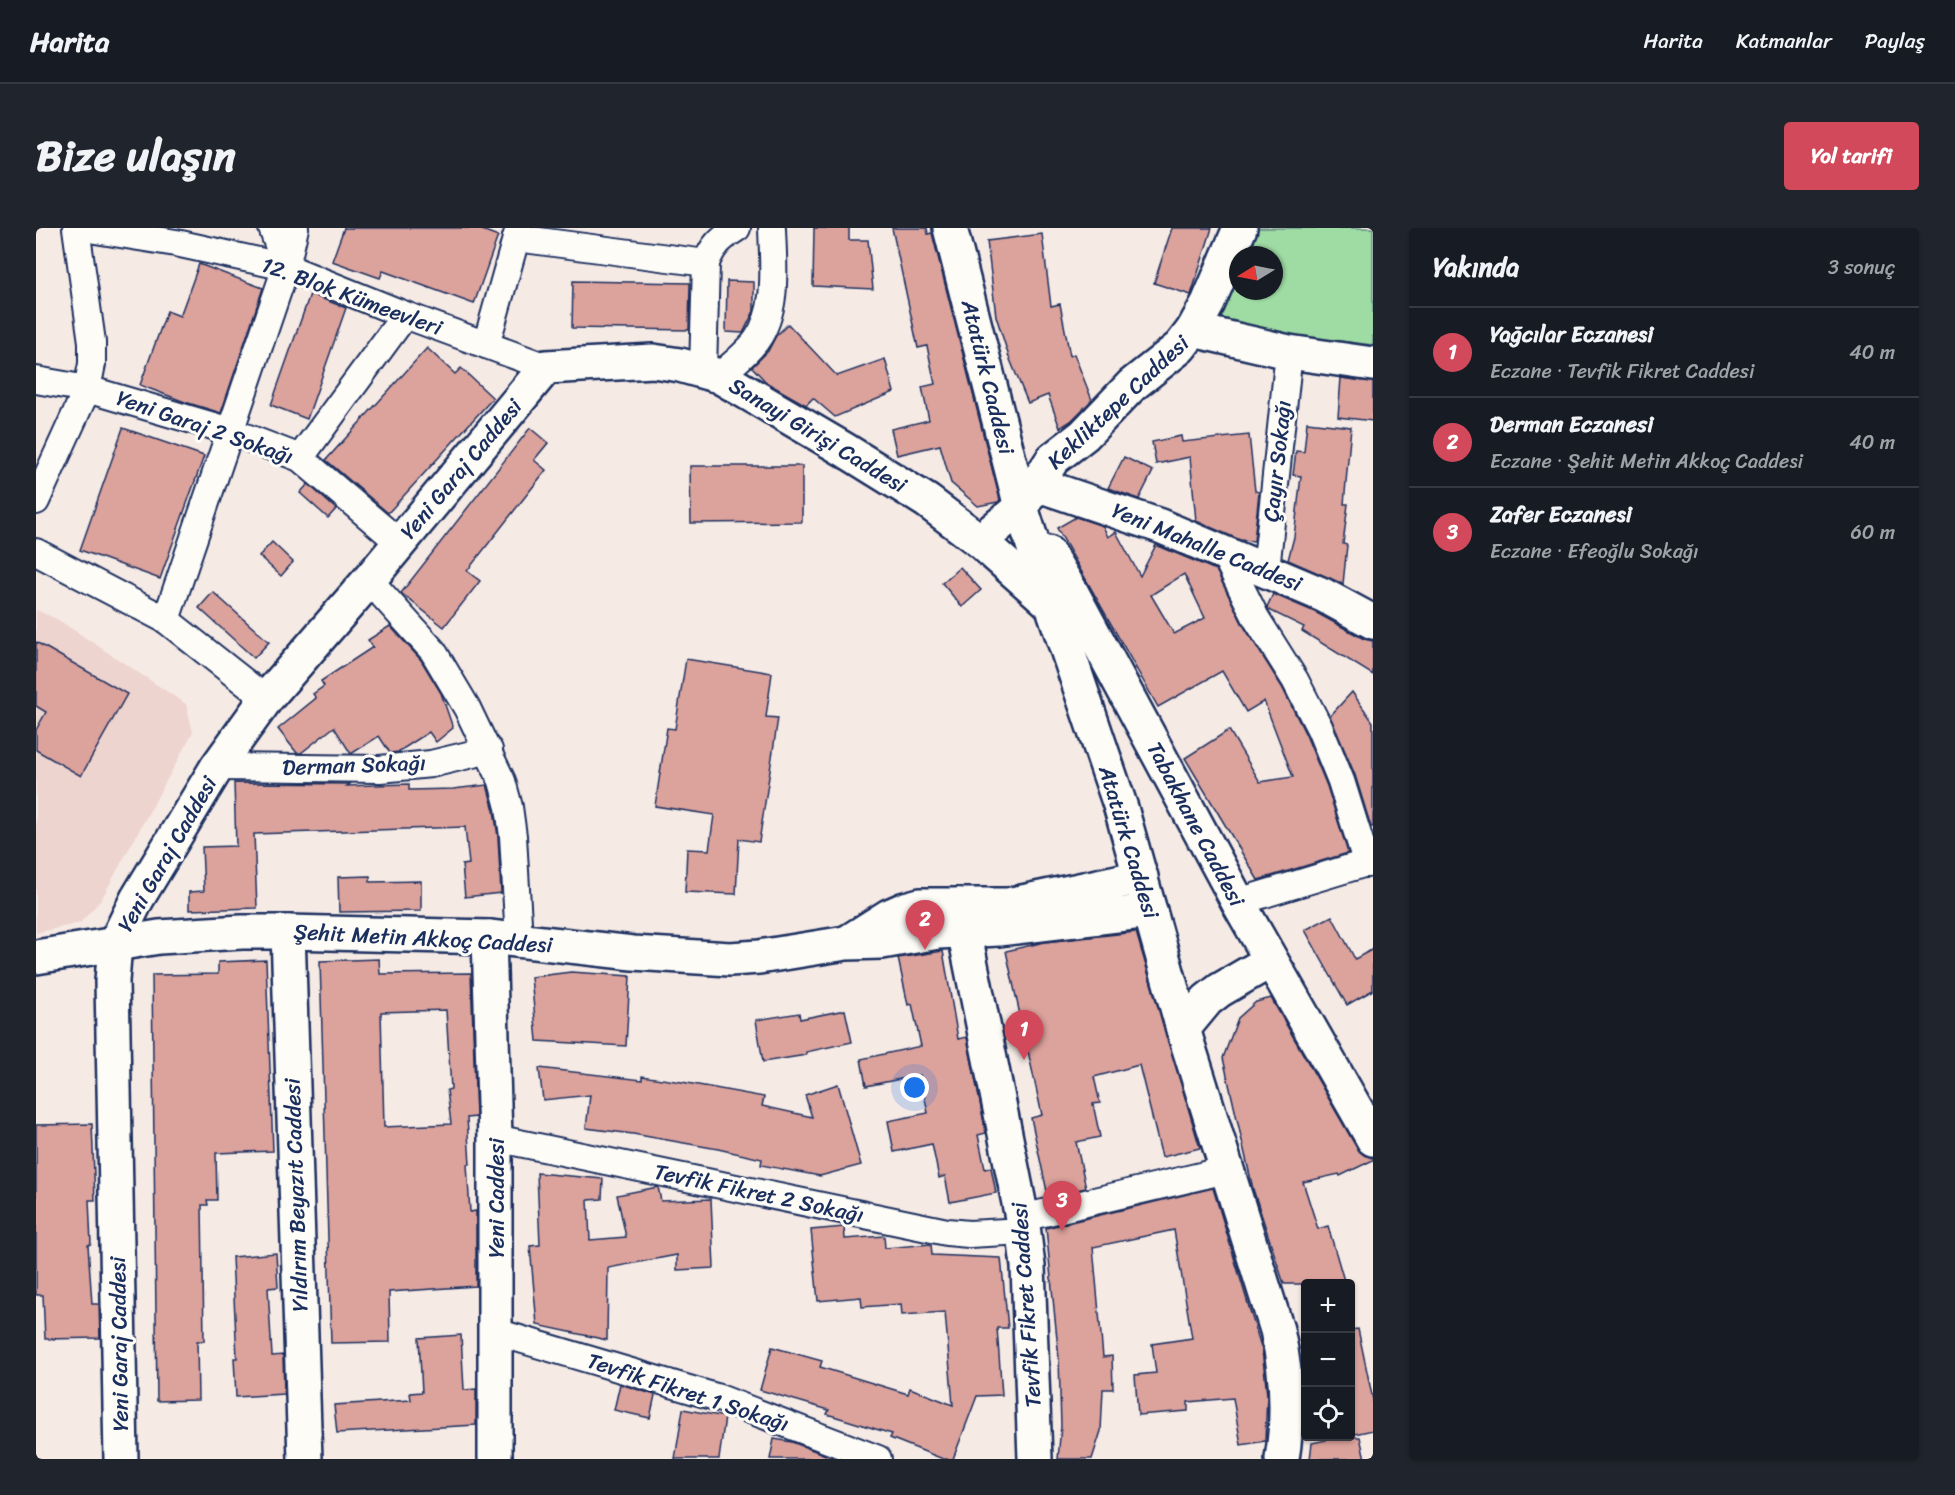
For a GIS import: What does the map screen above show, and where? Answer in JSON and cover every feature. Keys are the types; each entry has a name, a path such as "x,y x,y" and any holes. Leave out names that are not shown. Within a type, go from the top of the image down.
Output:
{"street":[{"path":"36,501 87,389 92,364 92,342 76,228"},
{"name":"12. Blok Kümeevleri","path":"83,228 176,243 286,267 405,315 546,367"},
{"path":"272,228 286,267"},
{"path":"166,620 286,267 295,228"},
{"path":"711,373 706,263 717,241 737,228"},
{"path":"711,373 755,341 765,326 773,280 772,228"},
{"name":"Atatürk Caddesi","path":"950,228 1028,496 1052,605 1141,877 1183,1029 1277,1330 1284,1361 1287,1418 1282,1459"},
{"name":"Kekliktepe Caddesi","path":"980,541 1028,496 1053,459 1095,425 1132,385 1180,347 1193,330 1208,303 1240,228"},
{"path":"486,345 518,233 706,263"},
{"path":"300,458 405,315"},
{"path":"1193,330 1289,352 1373,364"},
{"name":"Çayır Sokağı","path":"1266,570 1289,352"},
{"name":"Sanayi Girişi Caddesi","path":"546,367 653,361 711,373 927,501 980,541 1052,605"},
{"name":"Yeni Garaj Caddesi","path":"121,1459 112,981 115,944 137,899 217,767 266,699 369,580 546,367"},
{"name":"Yeni Garaj 2 Sokağı","path":"36,380 87,389 230,431 300,458 400,543"},
{"name":"Yeni Mahalle Caddesi","path":"1028,496 1116,509 1266,570 1323,595 1373,621"},
{"name":"Tabakhane Caddesi","path":"1028,496 1072,593 1137,715 1270,961 1373,1139"},
{"path":"36,552 166,620 266,699"},
{"path":"1224,553 1256,618 1295,680 1320,729 1370,862 1238,902"},
{"path":"369,580 433,651 452,679 489,750 502,781 509,807 517,884 504,938"},
{"path":"1094,728 1137,715"},
{"name":"Derman Sokağı","path":"217,767 380,769 431,764 489,750"},
{"name":"Şehit Metin Akkoç Caddesi","path":"36,957 159,937 288,932 504,938 633,953 730,959 759,957 846,943 882,942 938,932 962,918 1008,905 1141,877"},
{"name":"Şehit Metin Akkoç Caddesi","path":"962,918 1020,927 1150,911"},
{"name":"Tevfik Fikret Caddesi","path":"962,918 1023,1224 1028,1278 1035,1459"},
{"name":"Yıldırım Beyazıt Caddesi","path":"288,932 305,1459"},
{"name":"Yeni Caddesi","path":"495,1459 495,1138 504,938"},
{"path":"1183,1029 1207,1000 1270,961"},
{"name":"Tevfik Fikret 2 Sokağı","path":"495,1138 947,1232 969,1234 1023,1224 1226,1170"},
{"name":"Tevfik Fikret 1 Sokağı","path":"496,1332 719,1398 878,1459"}],"shaded area":[{"path":"36,610 57,619 186,704 193,732 101,900 80,923 36,933"}],"green space":[{"path":"1248,228 1373,228 1373,345 1204,325 1229,270 1229,300 1283,300 1283,246 1240,246"}],"building":[{"path":"344,228 477,228 498,236 474,304 383,271 380,278 332,261"},
{"path":"814,228 849,228 849,240 868,240 873,289 813,286"},
{"path":"892,228 927,228 928,234 932,233 1000,500 998,502 978,506 951,483 940,445 897,455 891,429 929,420 922,387 935,384 927,346 918,348"},
{"path":"1172,228 1212,228 1191,295 1154,283"},
{"path":"1042,234 1051,306 1060,304 1070,356 1074,354 1092,400 1071,421 1060,428 1048,395 1028,403 1009,357 996,316 987,241"},
{"path":"199,264 263,288 221,413 140,385 167,311 180,316"},
{"path":"573,281 690,283 689,330 572,328"},
{"path":"727,281 754,282 754,311 743,333 726,332"},
{"path":"310,294 346,308 307,419 271,405"},
{"path":"788,324 837,376 885,359 894,392 835,417 813,398 806,405 767,383 752,367 768,351 776,336"},
{"path":"427,348 455,374 461,368 493,398 388,513 326,460"},
{"path":"1341,378 1373,382 1373,421 1338,417"},
{"path":"1307,422 1351,427 1344,504 1348,504 1343,544 1347,545 1343,584 1288,560 1294,537 1301,476 1293,475 1296,451 1304,452"},
{"path":"123,428 204,456 160,579 80,550"},
{"path":"530,428 548,443 534,460 546,470 467,571 480,581 444,627 401,593"},
{"path":"1249,435 1255,491 1259,492 1254,541 1240,540 1196,521 1190,457 1156,464 1152,442 1181,436 1182,442"},
{"path":"1124,457 1153,471 1139,499 1108,488"},
{"path":"690,466 802,466 802,522 691,523"},
{"path":"308,484 336,509 328,518 300,493"},
{"path":"1076,517 1103,526 1108,537 1116,532 1140,576 1156,545 1216,570 1243,625 1282,687 1306,735 1327,786 1348,853 1258,880 1185,758 1229,730 1260,782 1293,777 1264,701 1246,712 1222,671 1158,707 1057,528","holes":["1184,574 1205,618 1174,634 1151,595"]},
{"path":"272,542 293,562 281,576 259,556"},
{"path":"960,567 981,590 962,607 942,583"},
{"path":"213,592 269,642 254,658 199,608"},
{"path":"1273,594 1315,612 1364,639 1373,641 1373,675 1302,631 1304,627 1269,610 1267,607"},
{"path":"390,626 421,660 441,693 453,728 436,742 429,732 398,752 390,753 379,736 351,754 334,727 301,753 297,753 278,729 316,698 313,694 324,686 321,681 373,647 368,640"},
{"path":"36,642 127,694 81,776 36,750 36,730 46,712 36,706"},
{"path":"686,659 772,673 766,717 778,718 759,842 739,839 736,894 685,892 687,849 709,850 714,815 655,806 667,728 675,729"},
{"path":"1352,692 1373,722 1373,827 1371,827 1355,775 1330,716"},
{"path":"234,783 350,784 347,786 409,784 409,790 453,789 487,785 498,837 501,893 465,897 462,865 469,864 465,827 254,834 257,908 189,910 189,892 204,891 202,847 236,846"},
{"path":"370,876 370,882 421,881 421,911 339,912 338,877"},
{"path":"1332,916 1355,959 1373,949 1373,990 1347,1005 1305,930"},
{"path":"1136,932 1200,1148 1162,1157 1139,1065 1094,1077 1100,1103 1093,1104 1100,1137 1076,1142 1086,1188 1048,1196 1031,1118 1042,1115 1006,951 1045,942"},
{"path":"943,951 958,1039 967,1037 986,1133 978,1135 985,1169 991,1167 996,1193 950,1202 945,1176 939,1178 932,1144 894,1152 888,1121 928,1113 920,1075 866,1086 861,1059 921,1046 912,1004 908,1005 898,958"},
{"path":"379,959 380,974 471,973 476,1117 467,1118 470,1164 467,1164 470,1212 476,1211 476,1286 389,1292 390,1342 331,1343 320,961","holes":["446,1010 451,1089 447,1090 451,1124 384,1127 381,1012"]},
{"path":"266,960 273,1151 216,1153 217,1200 207,1200 208,1205 202,1205 204,1341 197,1341 198,1400 157,1401 152,975 218,974 218,962"},
{"path":"571,972 630,976 626,1046 537,1041 531,977"},
{"path":"1271,998 1357,1148 1364,1155 1373,1158 1340,1176 1339,1174 1303,1182 1318,1229 1328,1226 1344,1279 1301,1279 1301,1284 1284,1284 1253,1189 1223,1058 1238,1018 1256,1002"},
{"path":"845,1010 852,1042 806,1052 806,1055 763,1062 756,1020 799,1013 800,1019"},
{"path":"539,1068 642,1080 642,1076 682,1082 764,1097 762,1106 812,1117 805,1095 838,1084 861,1165 820,1176 761,1165 762,1159 718,1149 586,1128 590,1095 543,1100"},
{"path":"92,1124 95,1200 89,1200 91,1244 88,1245 92,1304 99,1304 100,1338 45,1339 43,1295 36,1295 36,1125"},
{"path":"537,1173 603,1179 602,1199 588,1200 590,1240 626,1237 617,1195 658,1187 661,1201 711,1199 714,1268 677,1270 677,1255 608,1268 607,1340 537,1325 530,1246 540,1245"},
{"path":"1213,1188 1262,1350 1267,1395 1265,1441 1241,1445 1233,1398 1188,1402 1188,1411 1138,1415 1135,1375 1156,1373 1152,1344 1192,1338 1174,1230 1093,1247 1103,1357 1112,1356 1113,1389 1103,1389 1101,1431 1092,1459 1058,1459 1061,1426 1059,1359 1046,1228"},
{"path":"844,1227 845,1239 884,1236 885,1248 931,1244 932,1255 1001,1258 1008,1328 997,1328 1002,1395 977,1396 953,1459 943,1459 890,1438 892,1434 827,1414 829,1410 760,1390 772,1347 822,1361 820,1367 908,1394 910,1388 953,1405 945,1312 902,1315 901,1304 862,1307 861,1297 818,1301 811,1230"},
{"path":"276,1253 278,1287 268,1288 272,1356 283,1355 284,1394 236,1397 234,1358 237,1358 232,1257"},
{"path":"1355,1329 1358,1329 1373,1400 1373,1430 1355,1434 1355,1333"},
{"path":"461,1335 464,1390 476,1389 476,1425 337,1433 334,1405 411,1400 410,1393 422,1392 419,1338"},
{"path":"620,1384 655,1395 650,1418 614,1410"},
{"path":"683,1409 725,1417 719,1459 675,1459"},
{"path":"1355,1437 1360,1437 1365,1459 1310,1459 1312,1443 1355,1441"},
{"path":"774,1439 792,1442 836,1459 770,1459"}],"place":[{"name":"Derman Eczanesi","path":"925,950"},
{"name":"Yağcılar Eczanesi","path":"1024,1060"},
{"name":"Zafer Eczanesi","path":"1062,1231"}]}
